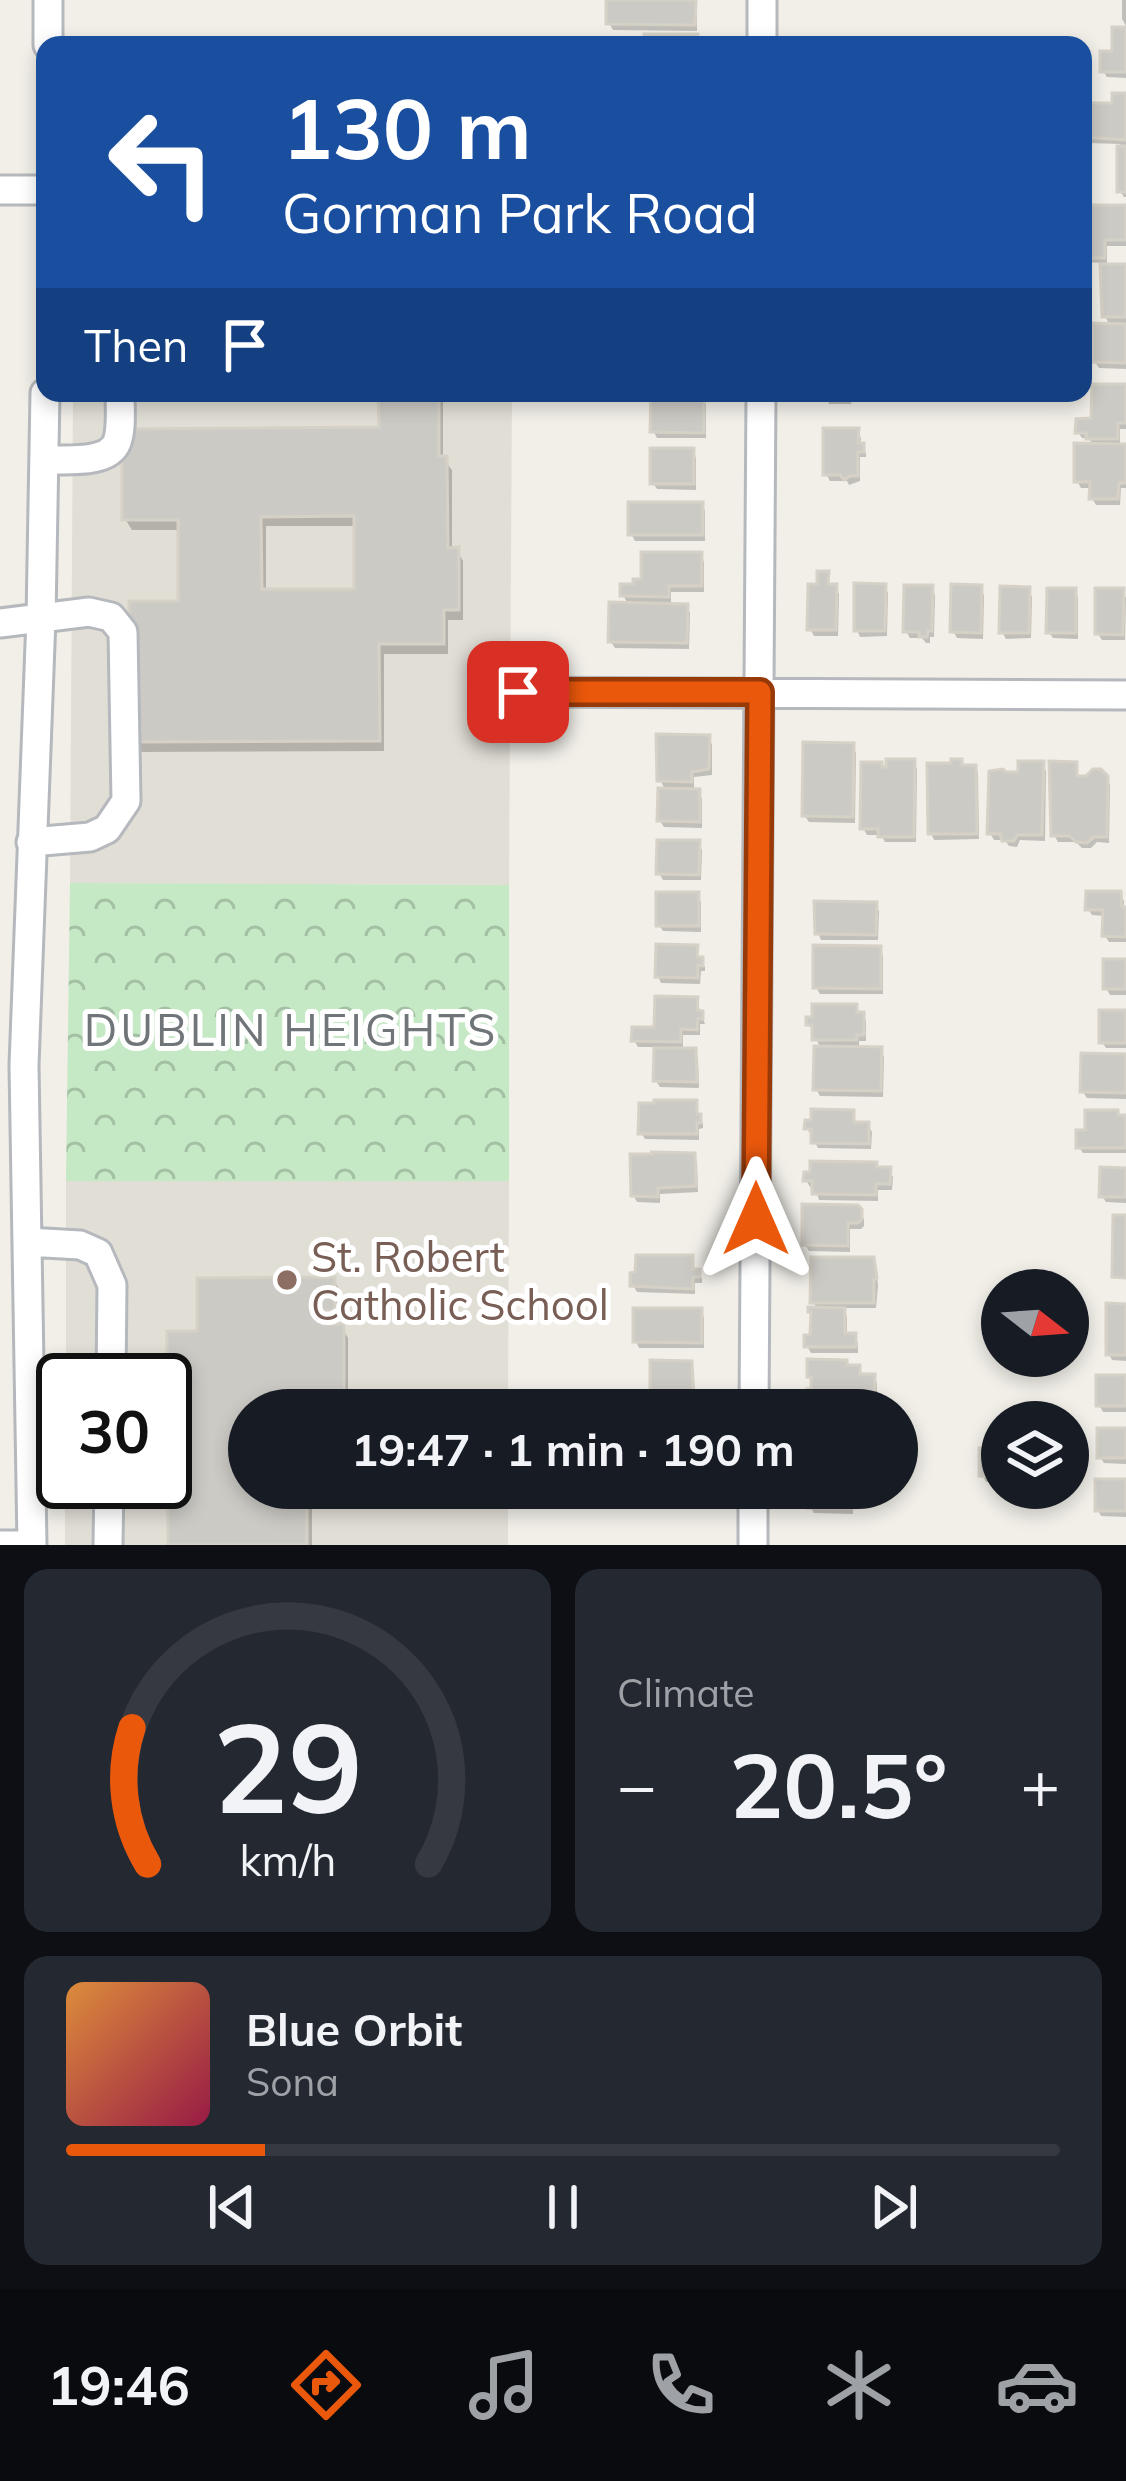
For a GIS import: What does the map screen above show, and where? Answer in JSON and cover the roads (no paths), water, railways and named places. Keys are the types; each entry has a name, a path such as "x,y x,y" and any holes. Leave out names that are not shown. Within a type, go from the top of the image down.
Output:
{"street":[{"path":"48,0 48,36"},
{"path":"762,0 762,36"},
{"path":"0,190 36,190"},
{"path":"32,1545 27,1241 12,1065 31,842 45,402"},
{"path":"44,460 108,454 117,443 119,402"},
{"path":"754,1389 761,402"},
{"path":"0,622 89,612 111,617 123,632 126,801 107,829 90,838 31,842"},
{"path":"518,692 1126,695"},
{"path":"27,1241 80,1245 98,1253 112,1285 111,1353"},
{"path":"108,1545 109,1509"},
{"path":"753,1509 753,1545"},
{"path":"0,1545 22,1545"}],"place":[{"name":"St. Robert Catholic School","path":"287,1280"}],"district":[{"name":"DUBLIN HEIGHTS","path":"291,1029"}]}
